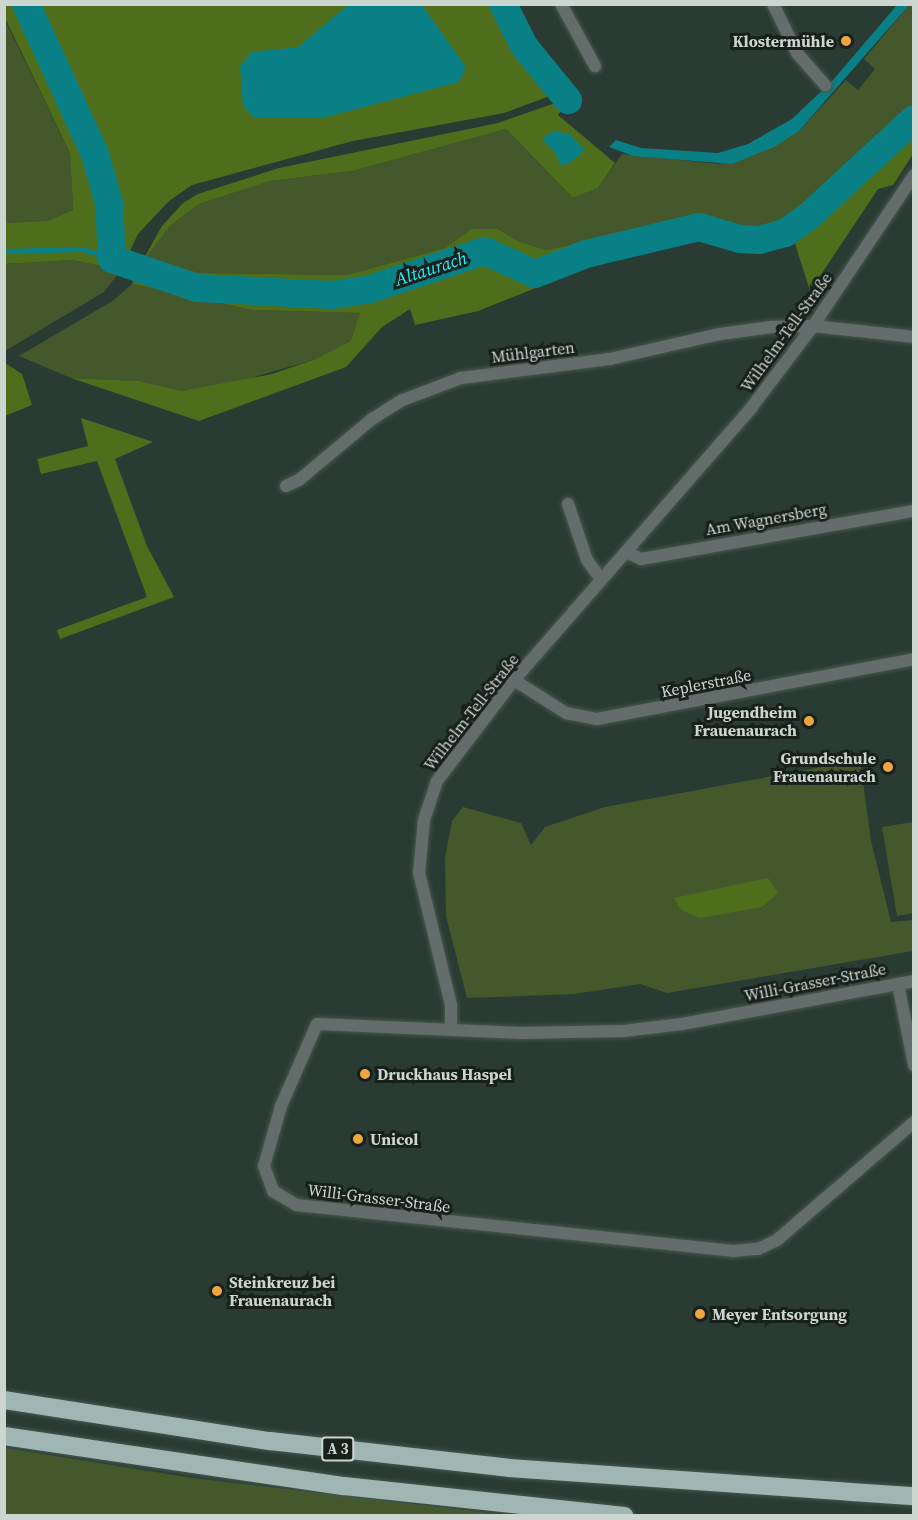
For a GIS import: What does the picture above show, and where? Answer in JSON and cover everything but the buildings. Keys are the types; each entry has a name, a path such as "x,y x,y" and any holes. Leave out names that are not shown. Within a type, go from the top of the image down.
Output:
{"highway":[{"name":"A 3","path":"4,1400 259,1439 497,1467 914,1496"},
{"name":"A 3","path":"4,1436 344,1486 624,1515"}],"street":[{"path":"561,4 595,66"},
{"path":"773,4 797,52 825,85"},
{"name":"Wilhelm-Tell-Straße","path":"451,1029 451,1005 422,892 421,837 431,794 444,769 514,680 699,471 813,326 914,175"},
{"name":"Mühlgarten","path":"286,486 299,480 372,419 432,386 461,378 610,359 720,334 813,326 914,337"},
{"path":"568,504 587,560 601,579"},
{"name":"Am Wagnersberg","path":"626,552 641,559 914,510"},
{"name":"Keplerstraße","path":"514,680 566,713 597,719 914,658"},
{"name":"Willi-Grasser-Straße","path":"914,981 682,1024 623,1031 563,1034 317,1024 272,1130 264,1166 273,1191 296,1205 573,1237 733,1251 758,1249 777,1240 914,1122"},
{"name":"Willi-Grasser-Straße","path":"898,984 914,1065"}],"green space":[{"path":"5,4 498,5 519,46 555,94 504,113 353,141 192,185 169,201 138,234 121,270 72,260 5,264 5,223 47,221 73,210 70,153 5,18"},
{"path":"909,5 913,5 913,108 865,160 786,222 772,227 751,228 699,217 546,250 518,241 498,229 473,229 445,248 347,275 200,273 144,258 171,225 199,204 270,181 352,171 506,129 573,198 598,188 622,154 719,164 799,131 846,80 858,90 875,69 864,59"},
{"path":"4,18 70,153 73,210 47,221 5,223"},
{"path":"561,101 566,105 558,115 615,163 598,188 573,198 506,129 352,171 270,181 199,204 171,225 145,258 200,273 347,275 445,248 472,229 498,229 518,241 546,250 699,217 751,228 772,227 786,222 865,160 913,108 913,154 893,185 878,189 810,291 793,237 758,249 745,249 696,235 611,258 478,311 415,325 410,309 382,327 346,367 199,421 71,378 139,381 182,391 272,374 316,359 351,341 360,313 252,310 132,284 144,258 162,226 183,203 198,194 279,168 498,123"},
{"path":"72,260 121,270 104,292 5,351 5,264"},
{"path":"132,284 252,310 361,313 351,342 316,359 227,385 182,391 139,381 71,378 19,356 114,300"},
{"path":"5,363 22,374 32,405 5,416"},
{"path":"81,418 153,442 115,459 147,546 174,597 60,639 57,630 147,597 97,461 41,474 37,459 88,446"},
{"path":"860,760 871,841 891,922 913,920 913,951 667,993 640,984 574,994 467,998 446,916 445,858 452,821 463,807 521,823 531,845 545,827 605,807"},
{"path":"913,822 913,913 897,916 882,827"},
{"path":"768,878 778,893 762,907 700,918 681,910 674,898"},
{"path":"5,1448 193,1478 507,1515 5,1515"}],"water":[{"path":"421,4 466,67 459,82 326,117 253,117 243,106 240,66 252,52 298,47 348,5"},
{"path":"498,5 508,5 526,38 565,88 555,94 519,46"},
{"path":"897,5 909,5 799,131 774,147 732,164 633,156 609,147 616,140 641,148 718,153 748,144 792,119 833,80"},
{"path":"553,131 570,134 585,150 568,164 560,165 556,154 542,139"}],"waterway":[{"name":"Altaurach","path":"26,4 95,154 109,203 112,259 197,288 332,295 370,289 485,251 535,274 586,254 699,227 740,239 759,240 785,233 808,217 914,119"},
{"path":"503,4 524,46 568,100"},
{"name":"Altaurach","path":"4,251 83,249 112,259"}],"place":[{"name":"Klostermühle","path":"846,41"},
{"name":"Jugendheim Frauenaurach","path":"809,721"},
{"name":"Grundschule Frauenaurach","path":"888,767"},
{"name":"Druckhaus Haspel","path":"365,1074"},
{"name":"Unicol","path":"358,1139"},
{"name":"Steinkreuz bei Frauenaurach","path":"217,1291"},
{"name":"Meyer Entsorgung","path":"700,1314"}]}
